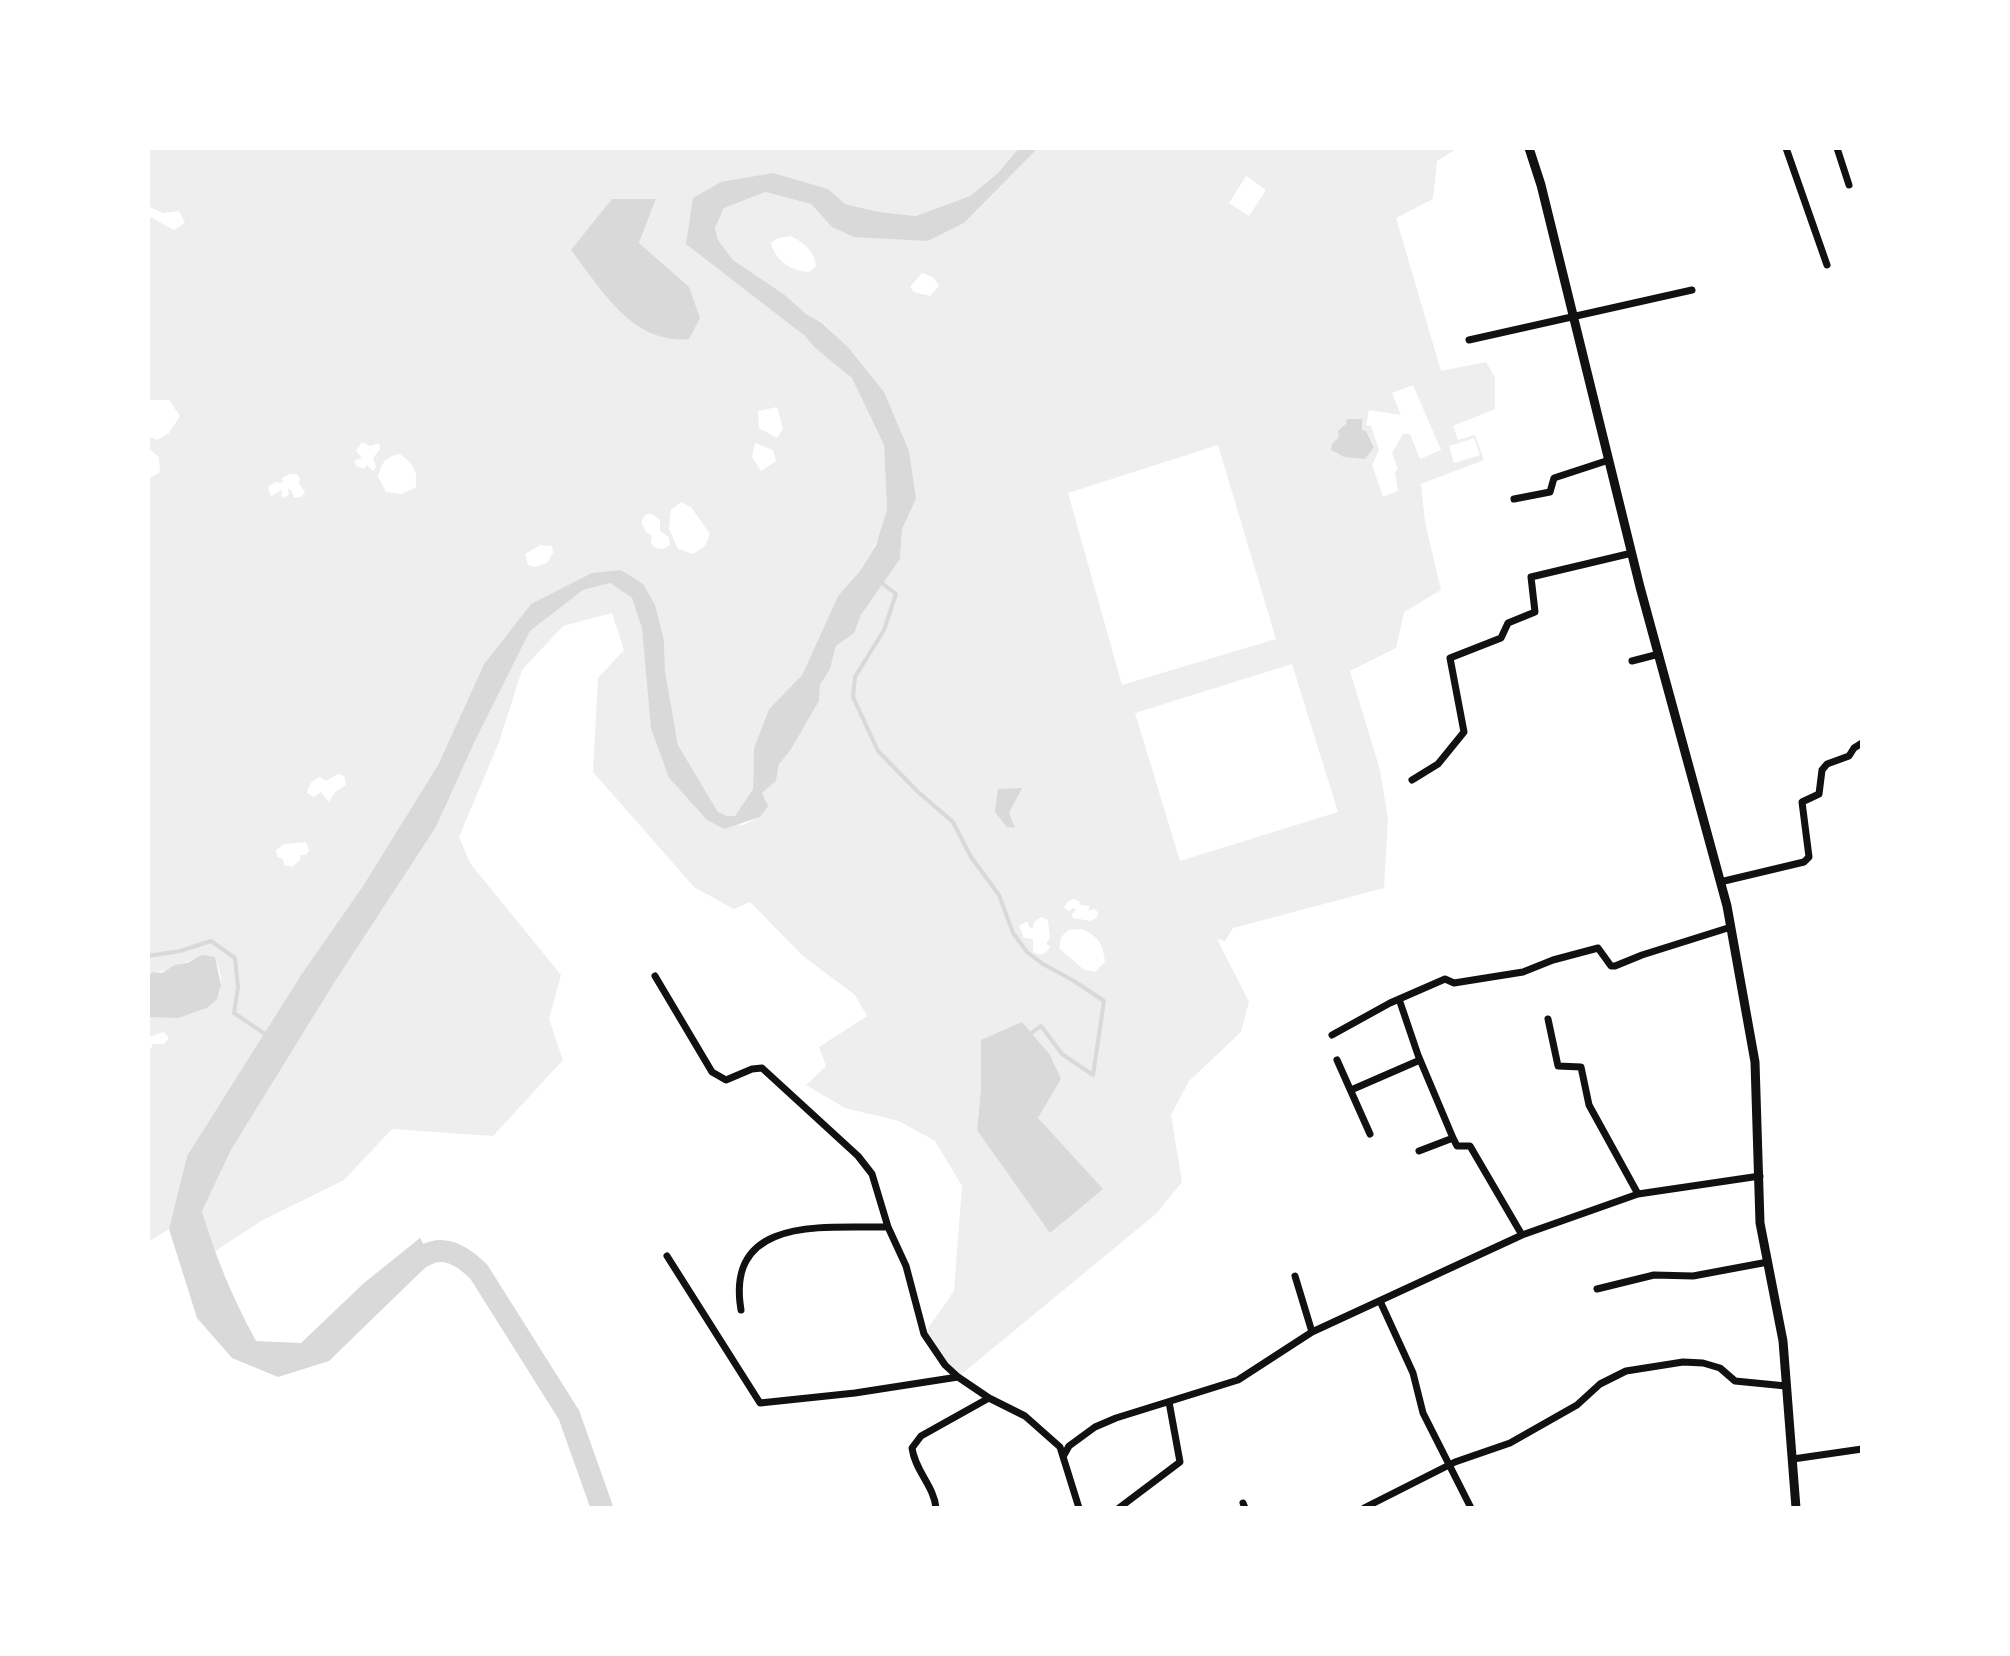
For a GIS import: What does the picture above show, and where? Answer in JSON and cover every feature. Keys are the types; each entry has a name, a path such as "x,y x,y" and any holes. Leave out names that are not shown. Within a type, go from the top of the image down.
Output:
{"street":[{"path":"1529,148 1731,927 1755,1062 1760,1223 1778,1309 1796,1508"},
{"path":"1786,148 1827,265"},
{"path":"1837,148 1849,185"},
{"path":"1469,340 1692,290"},
{"path":"1514,499 1550,492 1554,478 1609,460"},
{"path":"1412,780 1438,764 1464,732 1450,658 1501,638 1508,623 1535,612 1529,579 1532,577 1632,553"},
{"path":"1632,661 1659,654"},
{"path":"1720,882 1804,862 1809,857 1802,802 1819,794 1822,770 1827,764 1849,756 1862,743"},
{"path":"1332,1035 1399,999 1445,979 1454,983 1516,974 1592,949 1602,950 1611,966 1615,966 1731,927"},
{"path":"655,976 712,1072 726,1080 762,1068 858,1156 872,1174 888,1227 906,1266 924,1334 945,1365 958,1377 989,1398 1025,1416 1052,1439 1064,1455 1079,1508"},
{"path":"1399,999 1420,1060 1457,1146 1470,1146 1522,1235"},
{"path":"1548,1019 1557,1064 1561,1067 1581,1067 1589,1105 1638,1194"},
{"path":"1337,1060 1370,1134"},
{"path":"1351,1090 1420,1060"},
{"path":"1419,1151 1453,1138"},
{"path":"1064,1455 1069,1446 1095,1427 1236,1381 1312,1332 1522,1235 1638,1194 1760,1176"},
{"path":"741,1310 737,1289 741,1271 750,1255 769,1238 798,1229 888,1227"},
{"path":"667,1256 760,1403 855,1393 958,1377"},
{"path":"1597,1289 1654,1275 1693,1276 1768,1262"},
{"path":"1295,1276 1312,1332"},
{"path":"1380,1301 1413,1373 1423,1413 1471,1508"},
{"path":"1364,1508 1469,1455 1510,1443 1577,1405 1600,1384 1626,1371 1651,1365 1703,1363 1720,1368 1735,1381 1786,1386"},
{"path":"936,1508 931,1489 914,1463 912,1448 921,1436 989,1398"},
{"path":"1119,1508 1180,1462 1169,1402"},
{"path":"1793,1459 1862,1449"}],"shaded area":[{"path":"148,148 1019,148 998,173 970,196 916,216 845,204 827,189 721,182 687,244 805,336 852,377 884,445 887,510 880,536 860,571 838,596 802,675 769,709 754,748 753,789 735,816 718,812 678,745 665,671 664,641 621,570 531,604 484,664 438,765 187,1156 169,1229 148,1242 148,1049 152,1044 164,1044 169,1038 164,1032 148,1037 148,1017 182,1015 204,1009 218,994 221,980 215,957 196,958 148,976 148,479 160,472 159,457 148,448 148,436 157,440 169,433 180,416 169,400 148,400 148,216 174,230 185,223 179,211 163,213 148,206","holes":["656,200 639,243 651,255 571,250","777,407 783,429 777,438 759,428 758,411","362,442 370,446 379,443 380,449 373,458 376,467 373,471 367,465 364,469 356,466 354,461 362,458 356,451","755,443 773,450 776,461 761,471 752,457","400,454 411,464 416,487 402,494 386,492 378,477 383,464","297,474 305,493 294,498 288,489 289,494 285,498 281,496 282,490 271,496 268,487 275,482 283,483 282,478","681,502 691,507 710,534 705,546 693,554 678,549 669,529 671,510","646,514 660,520 660,531 669,537 670,545 663,549 655,548 651,543 652,536 641,522","540,545 552,546 553,553 547,563 535,567 528,565 525,554","338,774 344,776 346,785 335,792 329,802 321,792 314,797 307,793 317,778 326,781","306,842 309,850 292,867 284,865 283,859 277,857 276,850 285,844"]},
{"path":"1019,148 1038,148 964,223 928,241 854,237 832,227 811,204 765,192 724,208 715,228 718,240 733,260 822,323 848,347 884,392 909,451 916,499 902,529 900,559 861,615 854,633 836,646 830,669 820,685 819,701 779,764 776,781 762,793 768,806 760,817 724,829 707,820 669,778 651,728 642,628 632,598 610,583 583,590 530,631 436,827 334,983 231,1150 202,1211 225,1277 256,1341 301,1343 364,1283 420,1238 433,1260 329,1361 278,1377 232,1358 197,1318 169,1229 187,1156 438,765 484,664 531,604 592,573 621,570 643,584 655,605 664,641 665,671 678,745 718,812 735,816 753,789 754,748 769,709 802,675 838,596 860,571 876,545 887,510 884,445 852,378 805,336 686,244 693,198 721,182 773,173 828,189 845,204 916,216 970,196 998,173"},
{"path":"1038,148 1458,148 1437,161 1433,199 1396,218 1441,371 1486,362 1495,378 1495,409 1453,426 1458,440 1475,435 1484,460 1421,484 1425,522 1441,590 1404,612 1396,648 1350,671 1380,770 1388,819 1384,888 1233,928 1225,941 1217,939 1249,1002 1241,1032 1189,1081 1171,1115 1182,1182 1157,1213 958,1377 924,1334 954,1291 962,1186 935,1141 899,1121 845,1108 806,1085 826,1066 819,1047 867,1016 855,995 803,956 750,902 734,909 694,887 593,772 598,678 624,650 612,613 563,626 522,670 499,742 459,837 470,863 561,975 549,1019 563,1060 493,1136 392,1129 344,1180 261,1221 214,1252 202,1211 231,1150 334,983 436,827 530,631 583,590 610,583 632,598 643,628 662,757 669,778 707,820 743,825 760,817 762,793 776,781 779,764 819,701 820,685 830,669 836,646 853,633 861,615 900,559 902,529 916,499 884,392 848,347 823,323 733,260 718,240 715,228 724,208 764,192 811,204 832,227 928,241 964,223","holes":["1246,176 1266,190 1249,216 1229,203","791,236 808,248 816,266 810,272 791,268 776,255 771,243 778,238","922,273 933,277 939,286 930,296 914,292 910,287","1413,385 1441,450 1420,459 1410,434 1403,434 1392,453 1398,469 1395,472 1398,491 1383,497 1372,465 1379,450 1371,426 1366,425 1369,410 1401,415 1392,393","1346,424 1366,431 1374,446 1365,459 1337,454 1336,443","1474,438 1480,455 1454,463 1449,446","1218,445 1276,639 1122,685 1068,493","1292,664 1338,812 1180,861 1135,713","1073,899 1080,905 1090,906 1088,911 1094,909 1098,912 1097,918 1090,921 1073,918 1074,908 1069,911 1064,908","1041,917 1048,920 1050,938 1046,943 1050,947 1043,954 1033,952 1033,939 1024,938 1019,926 1027,921 1033,928 1034,922","1082,929 1099,942 1105,962 1095,972 1083,969 1059,948 1061,937 1069,930","1061,1079 1038,1118 977,1130 981,1088"]},
{"path":"612,199 656,199 639,243 689,287 700,318 689,339 651,333 635,324 607,297 571,250"},
{"path":"1347,419 1362,419 1362,430 1366,431 1374,447 1365,459 1344,457 1331,450 1339,437 1338,431"},
{"path":"1022,788 1009,813 1015,828 1007,827 995,812 998,789"},
{"path":"202,955 215,957 221,985 217,999 207,1008 178,1018 148,1017 149,975 162,973"},
{"path":"1022,1022 1050,1055 1061,1079 1038,1118 1103,1189 1050,1233 977,1130 981,1040"}],"waterway":[{"path":"879,581 896,594 884,630 855,677 853,697 878,751 953,822 971,857 999,895 1013,933 1027,952 1104,1001 1093,1075 1062,1054 1041,1026 1030,1034"},
{"path":"148,956 180,951 211,941 235,958 238,987 234,1013 268,1036"},
{"path":"406,1270 425,1255 443,1251 461,1257 479,1272 569,1415 602,1508"}]}
